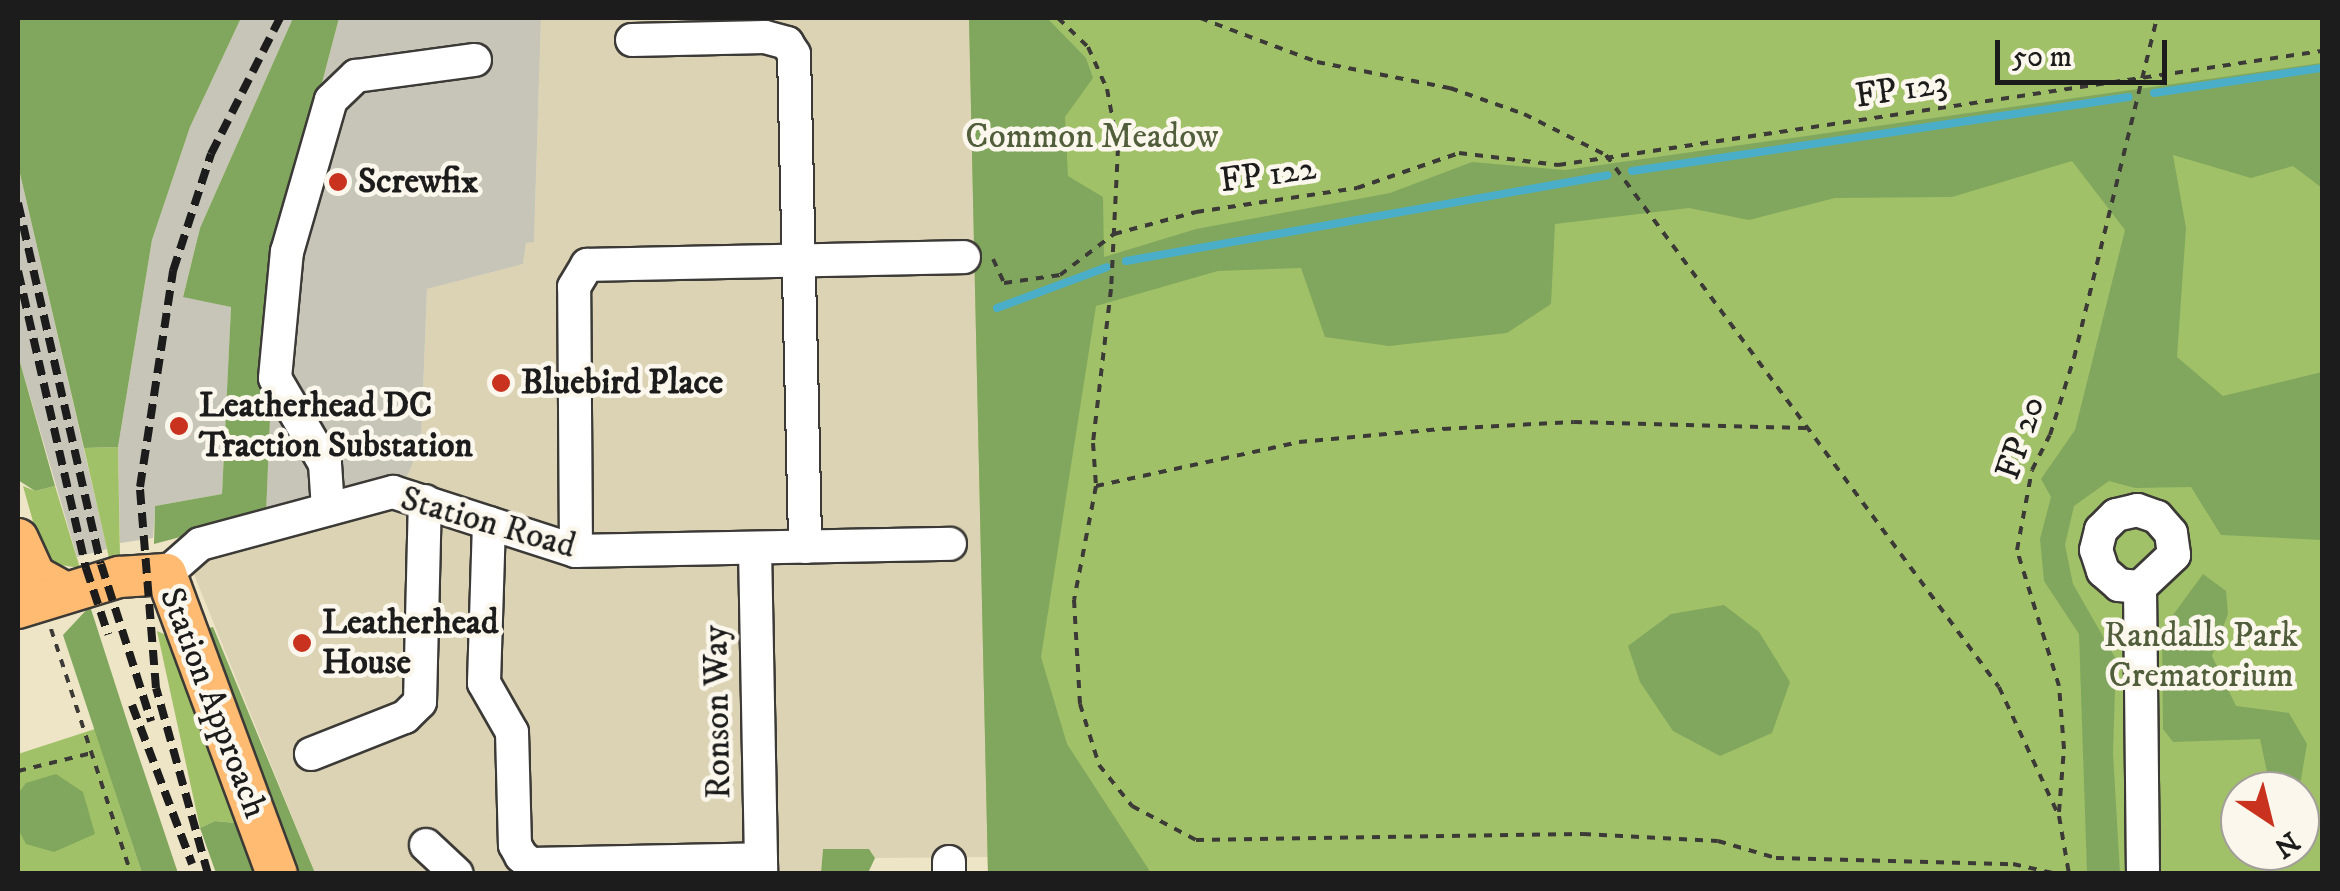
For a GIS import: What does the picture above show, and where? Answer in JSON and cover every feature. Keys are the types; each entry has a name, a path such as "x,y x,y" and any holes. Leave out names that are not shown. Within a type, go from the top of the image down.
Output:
{"main road":[{"path":"20,562 42,605"},
{"name":"Station Approach","path":"42,605 154,570 166,574 277,874"}],"street":[{"path":"632,40 765,37 787,43 796,68 805,547"},
{"path":"328,509 325,464 275,378 287,252 331,100 356,76 475,60"},
{"path":"576,551 577,274 604,262 964,257"},
{"name":"Station Road","path":"166,574 200,544 394,492 576,551 950,544"},
{"path":"311,754 405,717 420,702 425,502"},
{"path":"489,524 484,682 512,732 515,845 521,856 531,864 761,866"},
{"name":"Ronson Way","path":"755,548 761,866"},
{"path":"2140,588 2143,874"},
{"path":"426,845 457,874"}],"path":[{"path":"1058,18 1088,47 1107,89 1118,148 1114,234 1093,442 1096,486 1074,600 1080,704 1099,766 1132,806 1196,840 1582,834 1718,841 1776,858 2013,864 2057,874"},
{"path":"1200,18 1318,62 1468,95 1606,154 1999,687 2059,816 2069,874"},
{"name":"FP 20","path":"2059,816 2064,749 2059,686 2017,550 2032,470 2050,435 2074,358 2146,80 2156,18"},
{"name":"FP 123","path":"1606,154 1746,140 2322,51"},
{"name":"FP 122","path":"964,257 992,256 1004,283 1060,275 1114,234 1196,212 1356,188 1459,154 1558,165 1606,154"},
{"path":"1096,486 1299,442 1443,429 1574,422 1811,428"},
{"path":"42,605 131,874"},
{"path":"18,771 92,752"}],"shaded area":[{"path":"241,18 293,18 200,228 183,296 231,307 222,494 155,506 153,538 120,543 118,447 152,240 190,127"},
{"path":"339,18 541,18 534,242 526,243 523,264 427,289 421,444 407,476 266,514 277,255"},
{"path":"541,18 969,18 988,857 875,858 869,849 823,849 821,874 473,874 466,865 455,873 315,873 180,540 421,444 427,289 523,264 526,242 534,242"},
{"path":"18,165 107,549 77,557 18,355"}],"green space":[{"path":"18,18 241,18 190,127 152,240 118,447 84,448 18,165"},
{"path":"293,18 339,18 277,255 266,514 154,544 155,506 222,494 231,307 183,297 200,228"},
{"path":"969,18 2322,18 2322,873 988,873"},
{"path":"969,18 1047,18 1086,58 1093,78 1065,117 1068,176 1103,197 1104,257 1196,229 1390,193 1472,162 1565,170 2322,63 2322,188 2293,166 2251,178 2173,155 2186,228 2177,357 2223,396 2322,372 2322,540 2221,535 2191,487 2135,488 2109,481 2074,506 2065,545 2073,584 2116,659 2113,753 2120,873 2087,873 2079,634 2044,581 2040,539 2051,497 2041,479 2075,430 2125,230 2072,161 1952,197 1835,198 1749,220 1689,208 1555,224 1551,304 1507,333 1389,346 1325,337 1301,268 1218,271 1096,306 1041,657 1067,744 1151,873 988,873"},
{"path":"18,355 55,486 35,491 18,480"},
{"path":"118,447 120,556 109,558 84,448"},
{"path":"23,486 35,491 55,486 80,568 54,564 41,550"},
{"name":"Randalls Park Crematorium","path":"2203,574 2226,591 2228,614 2212,656 2236,706 2289,713 2307,744 2302,771 2267,771 2260,739 2173,742 2163,729 2162,630"},
{"path":"1724,605 1759,632 1790,682 1772,733 1720,756 1673,731 1640,682 1628,646 1671,614"},
{"path":"90,606 178,873 142,873 63,635"},
{"path":"213,627 315,873 298,873 205,629"},
{"path":"157,631 166,635 235,823 215,821 200,828"},
{"path":"95,729 142,873 18,873 18,754"},
{"path":"56,774 83,792 95,834 54,852 26,844 18,829 18,794 26,783"},
{"path":"215,821 235,823 255,873 216,873 200,828"},
{"path":"823,849 869,849 875,858 868,873 821,873"}],"waterway":[{"path":"2154,93 2322,68"},
{"path":"1632,171 2129,97"},
{"path":"1126,261 1607,175"},
{"path":"997,308 1107,267"}],"railway":[{"path":"208,874 156,688 140,487 173,271 211,154 280,18"},
{"path":"18,203 101,564 151,721"},
{"path":"18,271 86,568 108,634"},
{"path":"132,705 192,864"}],"place":[{"name":"Screwfix","path":"338,182"},
{"name":"Bluebird Place","path":"501,383"},
{"name":"Leatherhead DC Traction Substation","path":"179,426"},
{"name":"Leatherhead House","path":"302,643"}],"park label":[{"name":"Common Meadow","path":"1092,137"}]}
